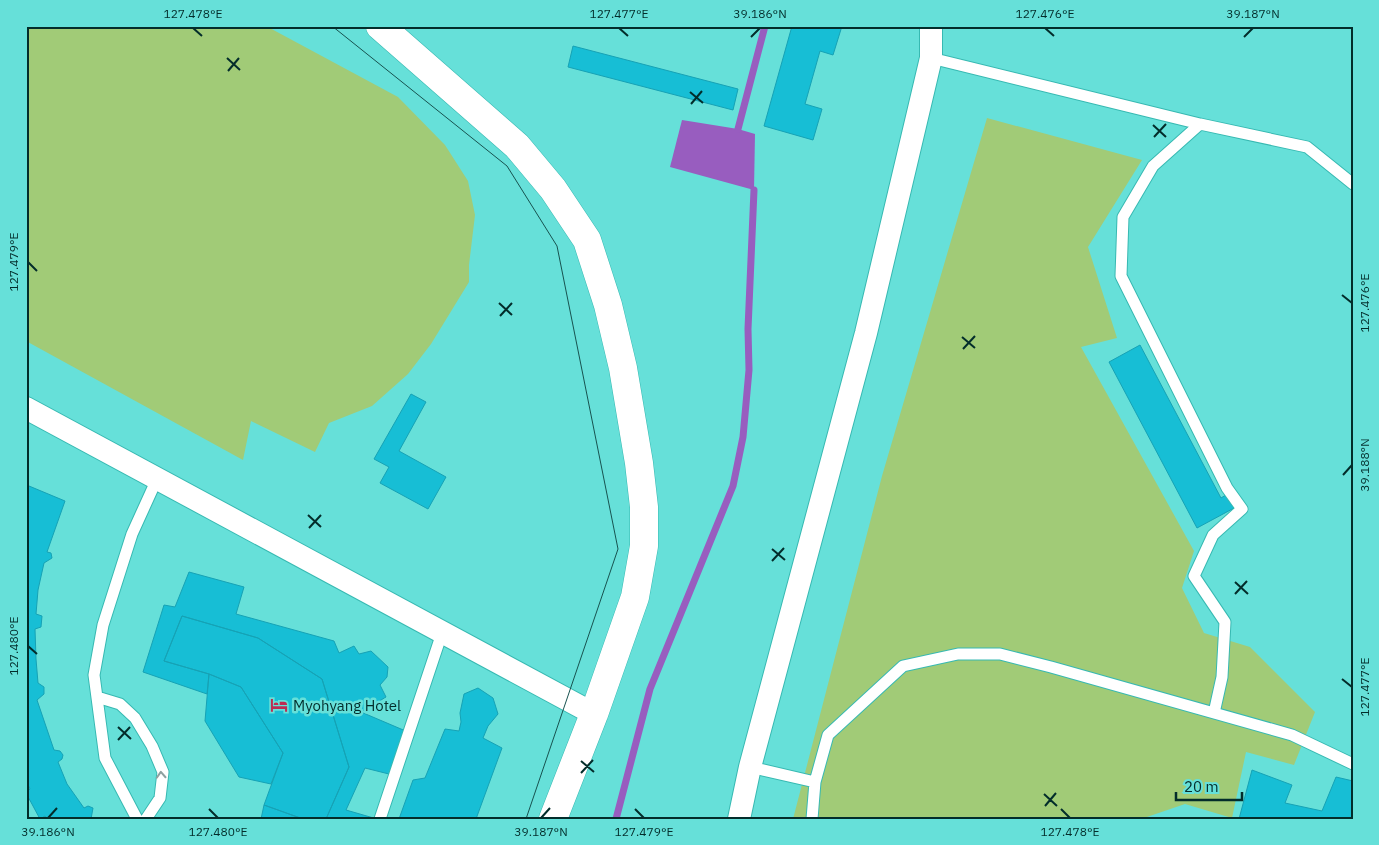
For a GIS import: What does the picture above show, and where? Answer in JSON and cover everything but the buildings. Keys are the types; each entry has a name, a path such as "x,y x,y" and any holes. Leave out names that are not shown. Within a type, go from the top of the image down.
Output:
{"street":[{"path":"380,26 517,146 553,189 586,240 608,305 623,368 639,463 644,506 644,546 635,597 594,714 553,819"},
{"path":"739,819 750,767 866,333 931,58 931,26"},
{"path":"26,408 594,714"}],"lane":[{"path":"931,58 1200,124 1307,147 1350,178"},
{"path":"1200,124 1153,166 1123,217 1120,276 1227,488 1242,509 1213,535 1194,576 1225,622 1222,677 1214,713"},
{"path":"136,819 105,758 94,675 102,625 132,534 157,479"},
{"path":"380,819 442,633"},
{"path":"812,819 814,782 828,735 903,666 958,654 1000,654 1051,667 1292,735 1353,764"},
{"path":"97,697 120,704 135,718 152,746 162,772 160,798 146,819"},
{"path":"750,767 814,782"}],"green space":[{"path":"26,26 266,26 398,97 445,145 468,181 475,215 469,265 469,282 431,344 408,374 372,406 329,423 315,452 251,421 243,460 26,341"},
{"path":"987,118 1142,160 1088,247 1117,338 1081,347 1194,551 1182,588 1204,633 1250,647 1315,712 1294,765 1246,752 1232,818 1185,804 1141,819 793,819 882,476"}],"shaded area":[{"path":"682,120 738,129 755,134 754,190 670,167"}],"waterway":[{"path":"738,129 765,26"},
{"path":"616,819 650,689 733,486 743,437 749,370 748,329 754,190"}],"tram line":[{"path":"332,26 507,166 557,246 618,549 526,819"}],"place":[{"name":"Myohyang Hotel","path":"279,705"}]}
